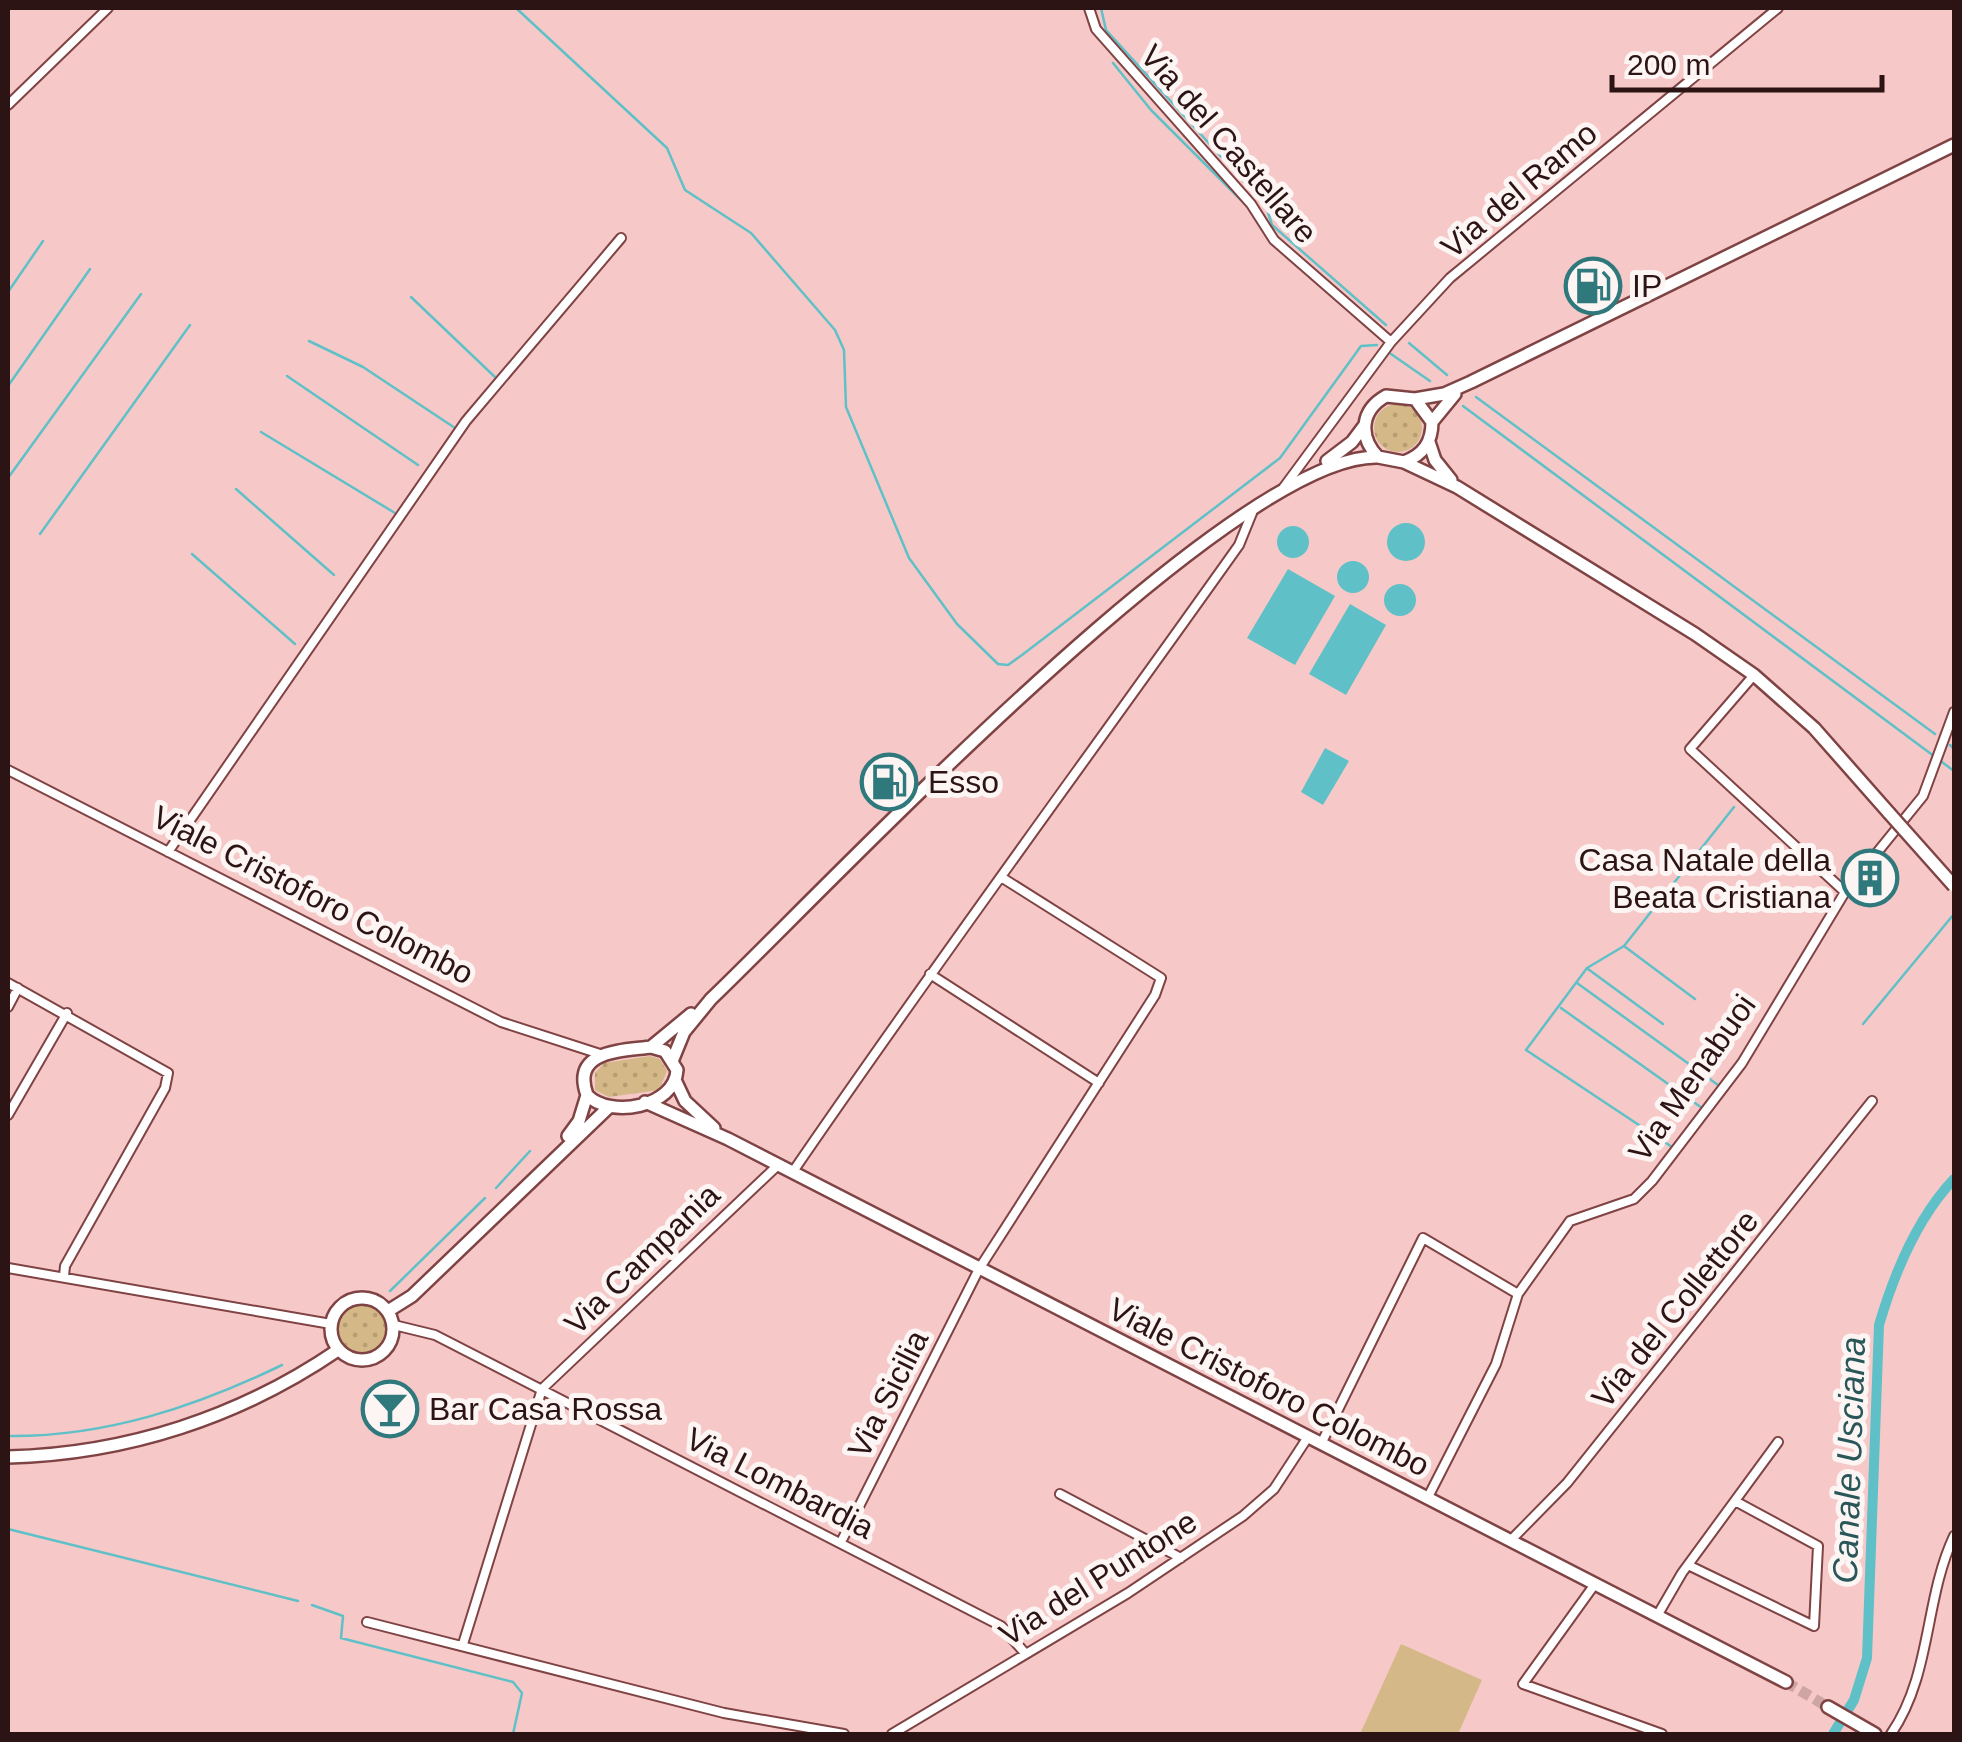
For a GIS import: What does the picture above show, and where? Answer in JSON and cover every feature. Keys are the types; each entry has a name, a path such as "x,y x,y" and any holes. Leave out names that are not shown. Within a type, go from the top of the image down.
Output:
{"main road":[{"path":"1309,474 1352,442 1380,399 1397,394 1415,399 1444,394 1954,146"},
{"path":"1404,462 1422,453 1429,442 1432,422 1450,398 1470,382"},
{"path":"1415,399 1432,422"},
{"path":"1364,426 1365,439 1378,457"},
{"path":"1429,442 1435,460 1457,487"},
{"path":"388,1310 412,1296 550,1159 609,1107 663,1099 676,1082 674,1059 684,1032 711,1000 1084,639 1254,506 1309,474 1353,458 1404,462 1457,487 1754,675 1814,728 1954,886"},
{"path":"550,1159 579,1121 587,1095 585,1070 600,1054 651,1046 711,1000"},
{"path":"651,1046 674,1059"},
{"name":"Viale Cristoforo Colombo","path":"676,1082 685,1101 728,1139"},
{"path":"587,1095 609,1107"},
{"name":"Viale Cristoforo Colombo","path":"645,1102 728,1139 1786,1682"},
{"path":"351,1300 375,1300 388,1310 394,1325 392,1340 378,1357 352,1359 338,1350 331,1324 338,1309 351,1300"},
{"path":"8,1456 91,1450 211,1419 262,1397 338,1350"},
{"path":"1828,1707 1875,1734"}],"street":[{"path":"8,105 108,8"},
{"name":"Via del Castellare","path":"1088,8 1096,29 1252,204 1274,240 1391,342"},
{"name":"Via del Ramo","path":"1391,342 1486,247 1778,8"},
{"path":"168,852 466,420 621,238"},
{"path":"1284,487 1391,342"},
{"path":"792,1174 930,974 1239,545 1254,506"},
{"path":"1754,675 1690,749 1844,892"},
{"name":"Via Menabuoi","path":"1427,1499 1496,1364 1518,1294 1570,1221 1634,1199 1742,1063 1844,892 1923,796 1954,712"},
{"name":"Viale Cristoforo Colombo","path":"8,770 500,1022 600,1054"},
{"name":"Via Sicilia","path":"841,1542 979,1270 1161,978 1001,877"},
{"path":"930,974 1099,1083"},
{"path":"8,983 164,1067 169,1079 64,1276"},
{"path":"8,1006 18,988"},
{"path":"8,1115 67,1012"},
{"name":"Via del Collettore","path":"1510,1541 1567,1483 1872,1101"},
{"name":"Via Campania","path":"542,1389 777,1166"},
{"path":"1321,1444 1423,1238 1518,1294"},
{"path":"8,1268 331,1324"},
{"name":"Via Lombardia","path":"394,1325 435,1335 841,1542 1001,1626 1025,1653"},
{"path":"463,1644 542,1389"},
{"name":"Via del Puntone","path":"892,1734 1243,1516 1274,1489 1308,1438"},
{"path":"1657,1616 1688,1565 1778,1442"},
{"path":"1060,1494 1180,1558"},
{"path":"1688,1565 1814,1626 1818,1546 1735,1501"},
{"path":"1891,1734 1911,1702 1922,1668 1940,1578 1954,1536"},
{"path":"1594,1584 1523,1684 1662,1734"},
{"path":"366,1622 724,1713 844,1734"}],"shaded area":[{"path":"1398,404 1415,411 1422,428 1415,445 1398,452 1381,445 1374,428 1381,411"},
{"path":"650,1056 660,1059 667,1071 659,1090 609,1097 595,1090 595,1073 604,1063"},
{"path":"362,1305 379,1312 386,1329 379,1346 362,1353 345,1346 338,1329 345,1312"},
{"path":"1401,1644 1482,1680 1458,1734 1360,1734"}],"water":[{"path":"1406,523 1419,529 1425,542 1419,555 1406,561 1393,555 1387,542 1393,529"},
{"path":"1293,526 1304,531 1309,542 1304,553 1293,558 1282,553 1277,542 1282,531"},
{"path":"1353,561 1364,566 1369,577 1364,588 1353,593 1342,588 1337,577 1342,566"},
{"path":"1288,569 1335,596 1295,665 1247,638"},
{"path":"1400,584 1411,589 1416,600 1411,611 1400,616 1389,611 1384,600 1389,589"},
{"path":"1350,604 1386,625 1346,695 1309,674"},
{"path":"1325,748 1349,761 1323,805 1301,792"}],"waterway":[{"path":"516,8 667,148 685,190 751,233 835,330 844,350 846,407 909,558 957,624 998,664 1008,665 1022,655 1280,458 1361,346 1377,345"},
{"path":"1101,8 1106,30 1266,206 1272,225 1386,325"},
{"path":"1113,63 1151,110 1246,205"},
{"path":"8,292 43,241"},
{"path":"8,386 90,269"},
{"path":"8,478 141,294"},
{"path":"411,297 496,378"},
{"path":"40,534 190,325"},
{"path":"309,341 363,367 455,428"},
{"path":"1409,343 1447,375"},
{"path":"1391,354 1430,381"},
{"path":"287,376 418,465"},
{"path":"1476,397 1935,734"},
{"path":"1463,406 1954,771"},
{"path":"261,432 395,513"},
{"path":"236,489 334,575"},
{"path":"192,554 295,644"},
{"path":"1950,745 1954,749"},
{"path":"1672,1147 1526,1050 1587,968 1624,946 1734,807"},
{"path":"1863,1024 1954,914"},
{"path":"1624,946 1695,999"},
{"path":"1588,969 1663,1024"},
{"path":"1577,983 1718,1085"},
{"path":"1561,1008 1702,1108"},
{"path":"496,1188 530,1151"},
{"name":"Canale Usciana","path":"1833,1734 1854,1700 1867,1658 1879,1325 1908,1248 1929,1211 1954,1179"},
{"path":"390,1291 485,1198"},
{"path":"8,1436 80,1431 149,1417 282,1365"},
{"path":"8,1529 298,1601"},
{"path":"312,1605 343,1616 341,1638 513,1682 522,1693 513,1734"}],"tunnel":[{"path":"1786,1682 1828,1707"}],"place":[{"name":"IP","path":"1593,286"},
{"name":"Esso","path":"889,782"},
{"name":"Casa Natale della Beata Cristiana","path":"1870,878"},
{"name":"Bar Casa Rossa","path":"390,1409"}]}
